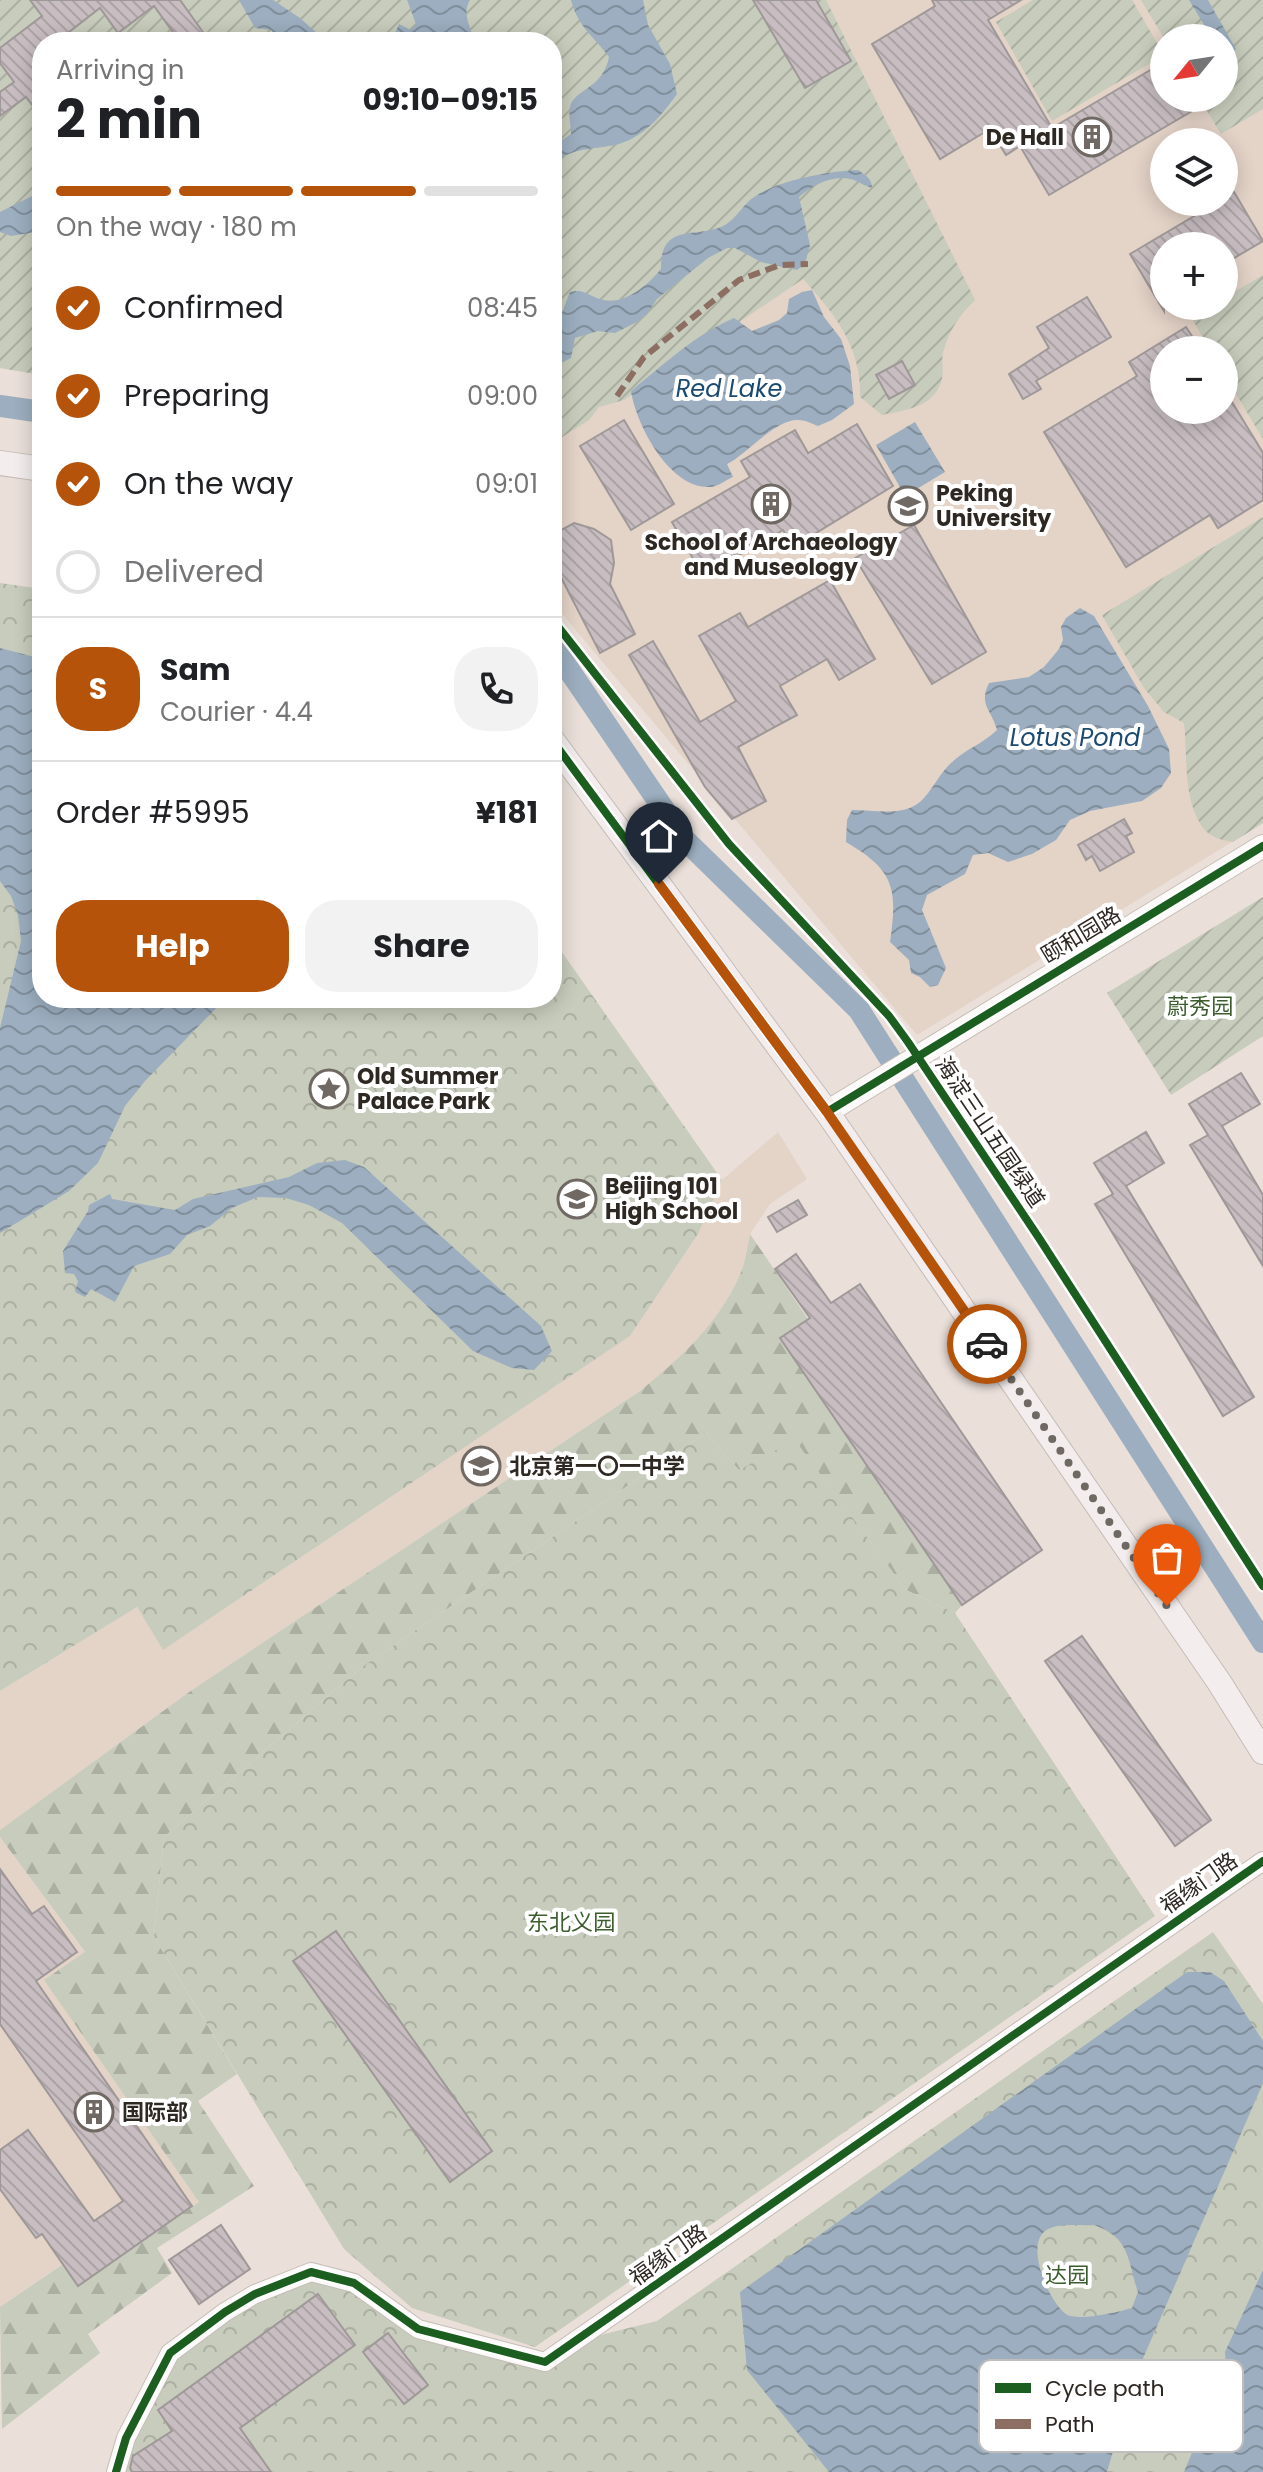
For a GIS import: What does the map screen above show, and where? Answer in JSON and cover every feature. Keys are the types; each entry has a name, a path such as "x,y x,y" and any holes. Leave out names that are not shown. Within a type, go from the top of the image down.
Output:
{"main road":[{"path":"0,463 32,468"},
{"path":"562,754 827,1112 1210,1669 1263,1752"}],"street":[{"name":"颐和园路","path":"827,1112 1263,846"},
{"name":"福缘门路","path":"116,2472 126,2438 170,2353 255,2294 311,2272 354,2283 418,2329 545,2362 1263,1861"}],"shaded area":[{"name":"Peking University","path":"0,0 1263,0 1263,823 917,1035 562,614 562,32 32,32 32,373 0,368"},
{"name":"北京第一〇一中学","path":"778,1132 807,1179 770,1204 750,1234 741,1274 724,1305 701,1338 680,1359 640,1391 192,1690 0,1830 0,1691 137,1607 163,1650 630,1336 698,1234 722,1180"},
{"path":"0,1837 85,1953 45,1981 199,2202 78,2286 62,2264 0,2307"}],"green space":[{"path":"0,0 826,0 975,300 948,337 939,388 927,401 910,409 882,415 860,397 851,347 836,319 803,279 624,400 599,407 589,420 562,437 562,32 32,32 32,373 0,368"},
{"path":"1033,0 1132,0 1150,31 1150,63 1052,121 996,22"},
{"path":"1141,0 1263,0 1263,109 1231,128 1217,128 1208,112 1238,112 1238,24 1156,24"},
{"path":"1263,275 1263,439 1238,397 1238,336 1202,336 1193,320 1238,320 1238,290"},
{"path":"1263,517 1263,823 1233,842 1210,835 1197,818 1187,778 1184,723 1164,712 1144,688 1102,615"},
{"name":"Old Summer Palace Park","path":"0,583 32,588 32,1008 562,1008 562,952 722,1180 698,1234 630,1336 163,1650 137,1607 0,1691"},
{"name":"蔚秀园","path":"1263,897 1263,1036 1171,1095 1107,993"},
{"path":"750,1234 808,1319 780,1339 962,1605 955,1613 906,1590 795,1441 739,1470 705,1433 362,1667 164,1837 154,1937 237,2074 198,2101 254,2186 157,2248 172,2273 88,2334 100,2353 2,2429 0,2307 63,2264 78,2285 199,2202 44,1980 85,1952 0,1837 0,1830 192,1690 640,1391 684,1353 720,1310 741,1272"},
{"name":"东北义园","path":"705,1433 739,1470 795,1440 906,1590 955,1613 1155,1916 535,2347 412,2308 344,2249 154,1937 164,1837 362,1667"},
{"name":"达园","path":"1213,1932 1263,2004 1263,2472 116,2472 170,2353 311,2272 354,2283 418,2330 546,2362 576,2341 657,2321"}],"water":[{"path":"239,0 273,0 316,32 273,32 255,28"},
{"path":"407,0 470,0 467,16 471,32 395,32 399,24 411,30 416,24"},
{"path":"571,0 643,0 648,25 670,64 677,94 659,117 637,136 619,144 576,152 562,158 562,140 571,134 569,110 573,101 601,76 609,57 582,25"},
{"path":"1189,0 1208,0 1222,24 1204,24"},
{"path":"858,170 866,175 872,188 854,180 839,178 817,185 799,197 810,245 805,264 797,270 761,262 735,248 727,248 708,258 657,299 637,322 615,333 598,331 575,338 571,358 562,362 562,312 570,292 583,292 609,301 626,297 642,288 661,269 662,254 673,238 723,226 750,200 772,187 832,172"},
{"path":"32,196 32,233 11,236 0,232 0,212"},
{"name":"Red Lake","path":"812,290 824,317 841,339 850,366 854,404 818,426 799,420 771,431 727,464 733,477 719,485 695,485 681,477 668,466 647,436 631,391 706,332 734,318 752,331 779,320 787,313 789,299"},
{"path":"915,422 945,472 905,496 876,445"},
{"name":"Lotus Pond","path":"1080,608 1094,616 1148,706 1169,749 1171,773 1161,788 1142,801 1090,811 1070,820 1056,840 1032,854 1008,862 988,853 973,855 965,874 927,895 922,910 946,968 938,985 930,987 911,973 909,960 890,942 893,908 889,882 874,862 846,842 847,820 852,810 900,811 924,798 951,763 997,730 985,702 989,683 1029,677 1044,667 1059,649 1063,640 1061,627 1066,618"},
{"path":"0,648 32,656 32,1008 216,1008 125,1106 98,1163 69,1191 0,1233 0,1028 21,941 18,915 11,896 0,881"},
{"path":"345,1160 364,1167 541,1326 552,1351 534,1370 512,1368 473,1351 342,1223 309,1205 286,1198 258,1197 232,1208 210,1226 187,1235 170,1254 134,1266 115,1302 91,1289 85,1297 75,1292 78,1281 74,1274 65,1273 63,1251 89,1205 110,1194 112,1199 175,1210 193,1199 289,1177 317,1163"},
{"path":"1187,1972 1210,1972 1224,1981 1263,2041 1263,2083 1142,2360 979,2360 979,2452 1113,2452 1107,2472 829,2472 747,2370 740,2292","holes":["1062,2225 1094,2225 1115,2236 1126,2251 1138,2292 1132,2308 1088,2317 1066,2314 1059,2308 1042,2274 1038,2261 1039,2238 1050,2228"]},
{"path":"1263,2270 1263,2472 1184,2472 1192,2452 1243,2452 1243,2360 1226,2360 1225,2352"}],"building":[{"path":"30,0 180,0 203,32 173,32 154,6 119,32 100,8 69,32 32,32 32,105 26,97 0,116 0,92 14,82 0,63 0,48 42,16"},
{"path":"753,0 816,0 851,61 805,88"},
{"path":"932,0 1021,0 988,20 1052,128 1150,70 1150,112 1191,112 1163,128 1150,128 1150,136 1049,195 1020,146 1006,155 990,129 940,159 872,44 935,6"},
{"path":"1238,199 1263,241 1238,256 1238,232 1167,232 1194,216 1238,216"},
{"path":"1150,242 1150,288 1130,254"},
{"path":"1087,297 1111,337 1036,381 1041,389 1023,399 1009,374 1049,348 1037,327"},
{"path":"1186,327 1192,336 1171,336"},
{"path":"1150,349 1150,424 1238,424 1238,412 1263,453 1263,500 1218,528 1210,515 1126,567 1044,432 1137,376 1129,362"},
{"path":"902,361 915,385 889,399 876,375"},
{"path":"624,420 674,504 631,530 580,446"},
{"name":"School of Archaeology and Museology","path":"857,424 893,486 793,547 783,530 703,576 672,522 750,477 741,461 795,430 808,453"},
{"path":"574,523 594,529 611,540 614,563 610,584 635,634 600,653 562,579 562,530"},
{"path":"914,525 986,652 932,684 855,558"},
{"path":"830,580 875,659 839,680 827,659 780,686 797,715 738,747 766,801 732,819 705,787 629,655 653,641 700,722 736,701 699,636 740,613 748,627"},
{"path":"1124,819 1132,833 1126,836 1134,852 1100,871 1092,856 1086,860 1078,845"},
{"path":"1241,1073 1260,1104 1222,1126 1263,1195 1263,1266 1190,1145 1208,1135 1189,1104"},
{"path":"1146,1132 1164,1163 1126,1186 1254,1397 1223,1416 1095,1204 1113,1194 1094,1163"},
{"path":"798,1200 807,1215 777,1232 768,1217"},
{"path":"796,1254 831,1303 860,1284 1042,1550 962,1605 780,1338 810,1318 775,1269"},
{"path":"1082,1636 1211,1820 1175,1846 1045,1661"},
{"path":"0,1869 32,1914 44,1906 77,1952 36,1981 192,2206 78,2286 42,2234 36,2238 0,2189 0,2150 28,2130 94,2221 123,2201 0,2024"},
{"path":"336,1931 492,2151 450,2182 293,1961"},
{"path":"221,2225 250,2269 199,2304 169,2260"},
{"path":"318,2294 355,2345 240,2428 271,2472 132,2472 133,2456 172,2431 158,2410"},
{"path":"388,2333 428,2385 404,2404 363,2352"}],"waterway":[{"path":"0,406 32,411"},
{"path":"562,660 684,839 859,1010 1263,1642"}],"marked path":[{"path":"617,396 644,357 739,280 780,265 808,264"}],"cycle path":[{"name":"海淀三山五园绿道","path":"562,632 729,844 889,1016 1039,1238 1263,1586"},
{"name":"海淀三山五园绿道","path":"562,754 827,1112 1263,846"},
{"path":"116,2472 126,2438 170,2353 255,2294 311,2272 354,2283 418,2329 545,2362 1263,1861"}],"way so far":[{"path":"987,1344 1167,1606"}],"place":[{"name":"De Hall","path":"1092,137"},
{"name":"School of Archaeology and Museology","path":"771,504"},
{"name":"Peking University","path":"908,506"},
{"name":"Old Summer Palace Park","path":"329,1089"},
{"name":"Beijing 101 High School","path":"577,1199"},
{"name":"北京第一〇一中学","path":"481,1466"},
{"name":"国际部","path":"94,2112"}],"route":[{"path":"659,884 827,1112 987,1344"}]}
